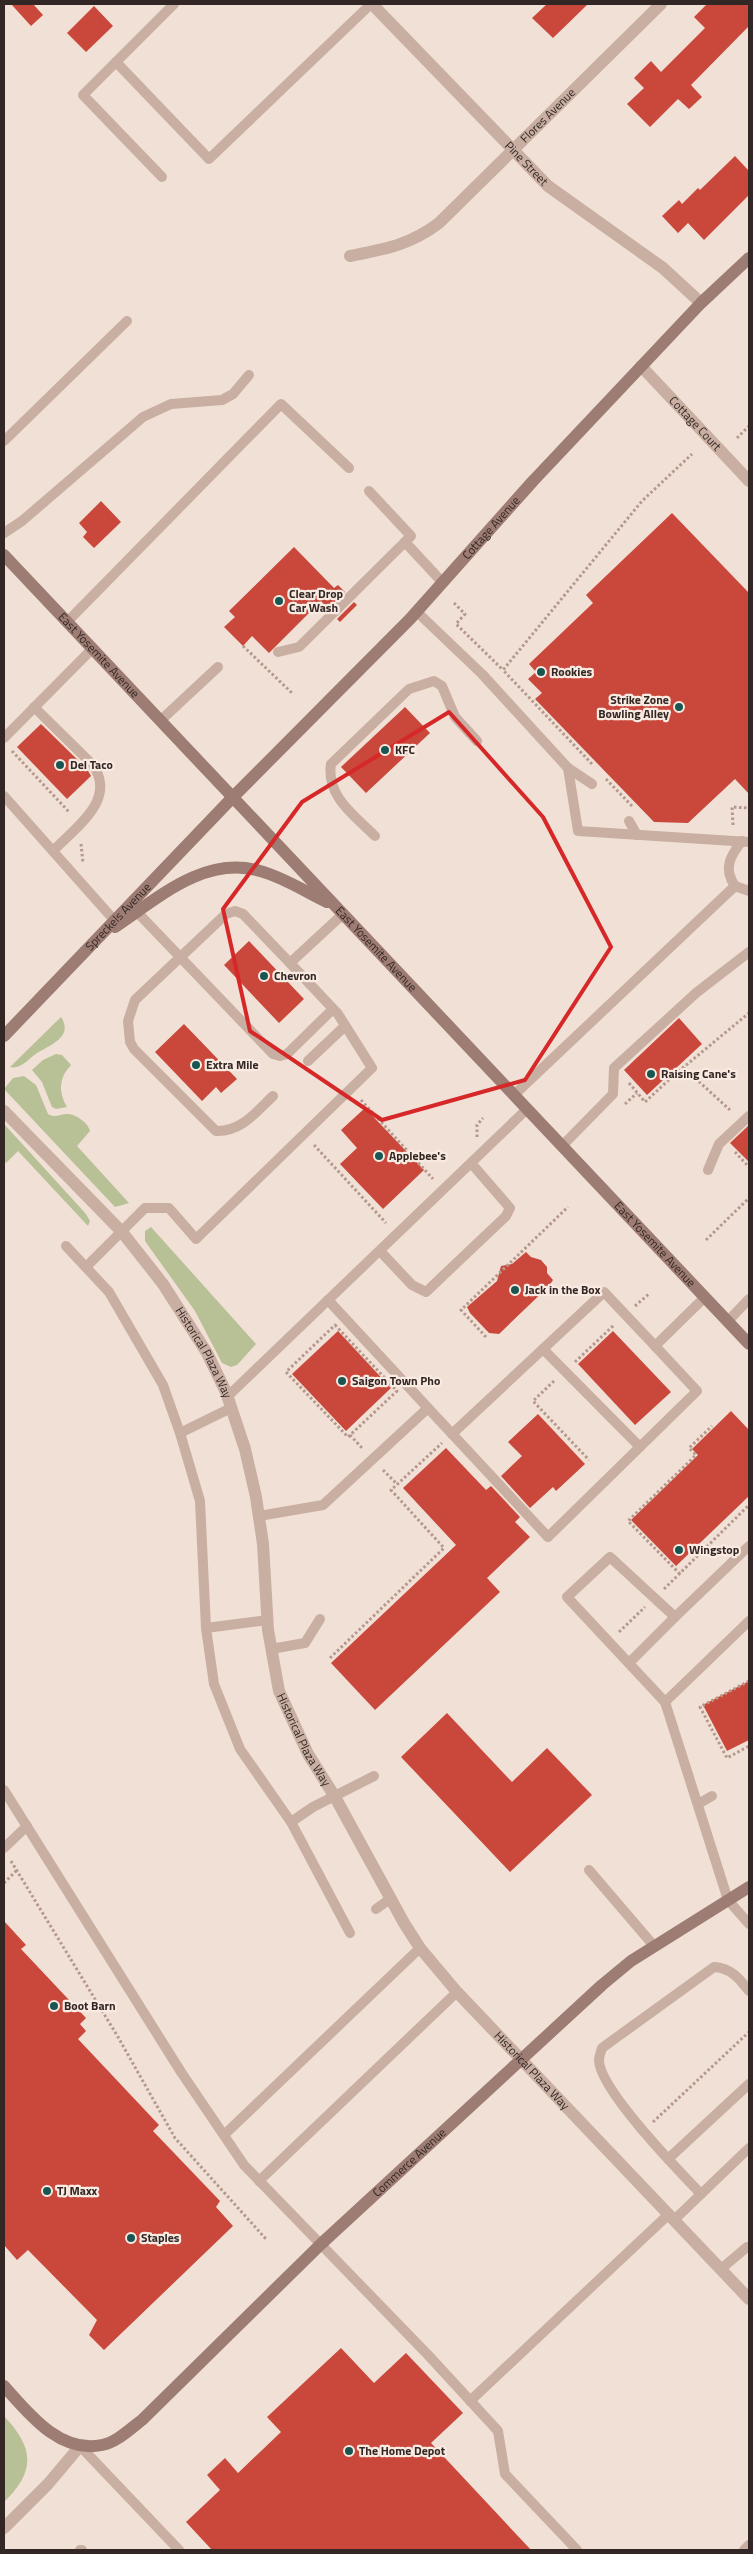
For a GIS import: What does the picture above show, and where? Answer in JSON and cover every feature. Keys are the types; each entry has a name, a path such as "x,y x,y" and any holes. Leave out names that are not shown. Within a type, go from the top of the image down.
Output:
{"street":[{"name":"Pine Street","path":"371,4 548,186 663,268 701,303"},
{"name":"Flores Avenue","path":"350,256 396,247 425,233 439,223 660,4"},
{"name":"Cottage Avenue","path":"233,797 417,612 533,481 701,303 749,258"},
{"name":"Cottage Court","path":"642,366 749,481"},
{"name":"East Yosemite Avenue","path":"4,555 749,1344"},
{"name":"Spreckels Avenue","path":"4,1036 233,797"},
{"path":"97,940 182,882 212,870 233,867 261,871 339,910"},
{"name":"Historical Plaza Way","path":"4,1111 122,1232 163,1284 206,1353 229,1403 245,1449 263,1544 271,1649 279,1691 308,1754 335,1796 390,1899 420,1948 457,1992 749,2299"},
{"name":"Commerce Avenue","path":"80,2446 103,2445 120,2436 142,2420 321,2244 602,1985 631,1961 749,1887"},
{"path":"4,2386 36,2421 66,2442 80,2446 48,2484 4,2528"}],"lane":[{"path":"162,177 83,95 174,4"},
{"path":"116,62 209,159 371,4"},
{"path":"4,441 127,321"},
{"path":"4,533 22,521 143,417 170,404 222,400 233,394 249,375"},
{"path":"66,622 281,404 349,468"},
{"path":"278,652 299,647 411,536 370,491"},
{"path":"404,542 443,583"},
{"path":"417,612 482,674 568,768 592,784"},
{"path":"4,738 92,649"},
{"path":"160,721 218,667"},
{"path":"374,836 336,797 332,787 331,764 410,689 434,681 442,686 455,717 477,741"},
{"path":"34,707 93,765 100,775 101,793 98,802 53,851"},
{"path":"568,768 578,831 746,841"},
{"path":"4,796 114,920"},
{"path":"629,821 637,835"},
{"path":"746,841 734,850 727,868 729,877 735,886 749,892"},
{"path":"514,1095 735,886"},
{"path":"290,963 339,910"},
{"path":"86,1267 145,1208 169,1208 196,1239 372,1068 333,1009 244,914 235,911 226,914 135,1000 130,1009 128,1031 134,1050 216,1131 238,1128 273,1096"},
{"path":"137,912 274,1054 280,1056 287,1054 333,1009"},
{"path":"562,1146 613,1094 614,1068 696,993 749,952"},
{"path":"308,1062 345,1026"},
{"path":"180,1433 229,1403 328,1300 527,1109"},
{"path":"708,1170 719,1144 749,1116"},
{"path":"380,1251 412,1285 426,1292 506,1216 510,1208 471,1163"},
{"path":"66,1246 109,1292 156,1373 180,1433 200,1501 206,1628 214,1684 240,1749 291,1822 350,1933"},
{"path":"328,1300 428,1408 449,1437 548,1537 697,1392 604,1292 449,1437"},
{"path":"654,1346 705,1297"},
{"path":"728,1321 749,1299"},
{"path":"543,1349 640,1447"},
{"path":"259,1516 323,1506 428,1408"},
{"path":"629,1663 749,1546"},
{"path":"676,1617 610,1557 567,1597 665,1702 728,1900 749,1924"},
{"path":"271,1649 306,1643 320,1619"},
{"path":"206,1628 268,1620"},
{"path":"665,1702 749,1621"},
{"path":"291,1822 313,1807 374,1776"},
{"path":"4,1790 180,2072 224,2135 259,2181 498,2431 505,2474 577,2550"},
{"path":"698,1804 712,1796"},
{"path":"6,1852 27,1826"},
{"path":"589,1870 654,1946"},
{"path":"376,1909 390,1899"},
{"path":"224,2135 420,1948"},
{"path":"701,2194 643,2132 606,2077 599,2060 602,2048 714,1967 722,1968 734,1974 749,1991"},
{"path":"259,2181 457,1992"},
{"path":"668,2159 749,2084"},
{"path":"470,2401 671,2217 701,2194 749,2148"},
{"path":"721,2269 746,2247"},
{"path":"80,2446 179,2550"},
{"path":"744,2550 749,2545"}],"path":[{"path":"737,438 749,426"},
{"path":"503,670 642,501 692,454"},
{"path":"454,603 465,614 456,624 503,670 595,768"},
{"path":"243,646 293,694"},
{"path":"18,745 11,751 89,833 81,840 84,865 88,869"},
{"path":"602,774 635,809"},
{"path":"723,825 733,825 732,807 749,808"},
{"path":"627,1081 645,1102 749,1013"},
{"path":"684,1068 730,1110"},
{"path":"361,1100 433,1179"},
{"path":"313,1144 386,1223"},
{"path":"735,1152 749,1167"},
{"path":"706,1240 749,1198"},
{"path":"486,1337 461,1310 568,1207"},
{"path":"336,1325 397,1390 348,1437 286,1372 336,1325"},
{"path":"680,1574 628,1521 696,1455 689,1448 712,1426"},
{"path":"330,1658 444,1548 391,1490 449,1437"},
{"path":"609,1641 749,1505"},
{"path":"749,1681 700,1708 727,1758 749,1746"},
{"path":"6,1852 118,2037 175,2138 266,2239"},
{"path":"4,1883 16,1870"},
{"path":"643,2132 749,2032"}],"highlighted area":[{"path":"449,712 543,817 611,947 525,1080 382,1120 250,1031 223,909 302,802"}],"green space":[{"path":"61,1017 65,1030 59,1040 18,1067 10,1067"},
{"path":"56,1054 62,1055 71,1065 64,1075 61,1085 62,1096 67,1107 56,1109 52,1107 42,1082 32,1070 43,1060"},
{"path":"24,1076 36,1085 48,1114 54,1116 72,1115 87,1125 90,1131 77,1146 129,1203 115,1207 4,1089 13,1078"},
{"path":"4,1124 86,1214 90,1221 88,1226 18,1151 6,1163 4,1160"},
{"path":"151,1227 256,1344 237,1365 231,1367 222,1363 195,1311 145,1241 145,1231"},
{"path":"4,2416 21,2439 26,2449 27,2459 26,2470 22,2480 4,2502"}],"building":[{"path":"11,4 33,4 43,15 31,26"},
{"path":"547,4 588,4 553,38 532,18"},
{"path":"707,4 749,4 749,26 691,85 702,97 689,109 678,99 650,127 627,104 644,88 634,78 651,61 661,72 705,28 694,17"},
{"path":"94,6 113,26 86,52 67,33"},
{"path":"735,156 749,171 749,195 704,240 688,223 678,233 662,216 679,200 682,204 698,188 700,190"},
{"path":"101,501 121,522 94,548 83,537 87,532 79,523"},
{"path":"672,513 749,593 749,794 735,779 688,823 654,822 535,699 542,693 528,679 536,672 529,664 593,603 586,595"},
{"name":"Clear Drop Car Wash","path":"294,547 334,588 338,585 345,592 328,609 321,601 269,653 252,636 243,646 224,627 235,617 229,611"},
{"path":"354,602 357,605 340,622 337,619"},
{"name":"KFC","path":"405,707 430,733 366,793 341,767"},
{"name":"Del Taco","path":"41,724 87,769 91,776 67,799 17,747"},
{"path":"249,941 304,999 279,1023 224,965"},
{"path":"679,1018 702,1044 647,1095 624,1070"},
{"name":"Extra Mile","path":"184,1024 237,1079 221,1093 216,1087 202,1101 155,1052"},
{"name":"Applebee's","path":"365,1108 424,1170 383,1209 340,1164 357,1148 341,1130"},
{"path":"749,1125 749,1162 730,1143"},
{"name":"Jack in the Box","path":"526,1252 531,1257 541,1260 547,1267 547,1273 553,1280 499,1334 489,1333 470,1313 467,1307 497,1281 501,1266 512,1264"},
{"name":"Saigon Town Pho","path":"338,1331 391,1388 346,1431 292,1374"},
{"path":"613,1331 671,1392 635,1425 578,1364"},
{"path":"731,1411 749,1430 749,1496 676,1566 631,1520 698,1455 692,1449"},
{"path":"538,1414 585,1464 556,1491 553,1487 530,1508 501,1476 522,1456 508,1442"},
{"path":"446,1448 486,1490 491,1486 520,1517 515,1522 530,1537 487,1578 500,1592 375,1710 331,1663 456,1545 403,1488"},
{"path":"749,1681 749,1740 727,1751 703,1705"},
{"path":"447,1713 512,1782 547,1748 592,1795 510,1872 401,1757"},
{"path":"4,1921 26,1945 21,1949 86,2018 80,2024 86,2031 78,2039 159,2125 153,2131 220,2201 216,2207 233,2226 104,2350 89,2335 97,2320 28,2250 17,2260 4,2245"},
{"name":"The Home Depot","path":"341,2348 374,2383 406,2353 463,2413 431,2443 531,2550 212,2550 186,2522 220,2490 207,2475 225,2458 238,2473 281,2432 267,2417"}],"place":[{"name":"Clear Drop Car Wash","path":"279,601"},
{"name":"Rookies","path":"541,672"},
{"name":"Strike Zone Bowling Alley","path":"679,707"},
{"name":"KFC","path":"385,750"},
{"name":"Del Taco","path":"60,765"},
{"name":"Chevron","path":"264,976"},
{"name":"Extra Mile","path":"196,1065"},
{"name":"Raising Cane's","path":"651,1074"},
{"name":"Applebee's","path":"379,1156"},
{"name":"Jack in the Box","path":"515,1290"},
{"name":"Saigon Town Pho","path":"342,1381"},
{"name":"Wingstop","path":"679,1550"},
{"name":"Boot Barn","path":"54,2006"},
{"name":"TJ Maxx","path":"47,2191"},
{"name":"Staples","path":"131,2238"},
{"name":"The Home Depot","path":"349,2451"}]}
